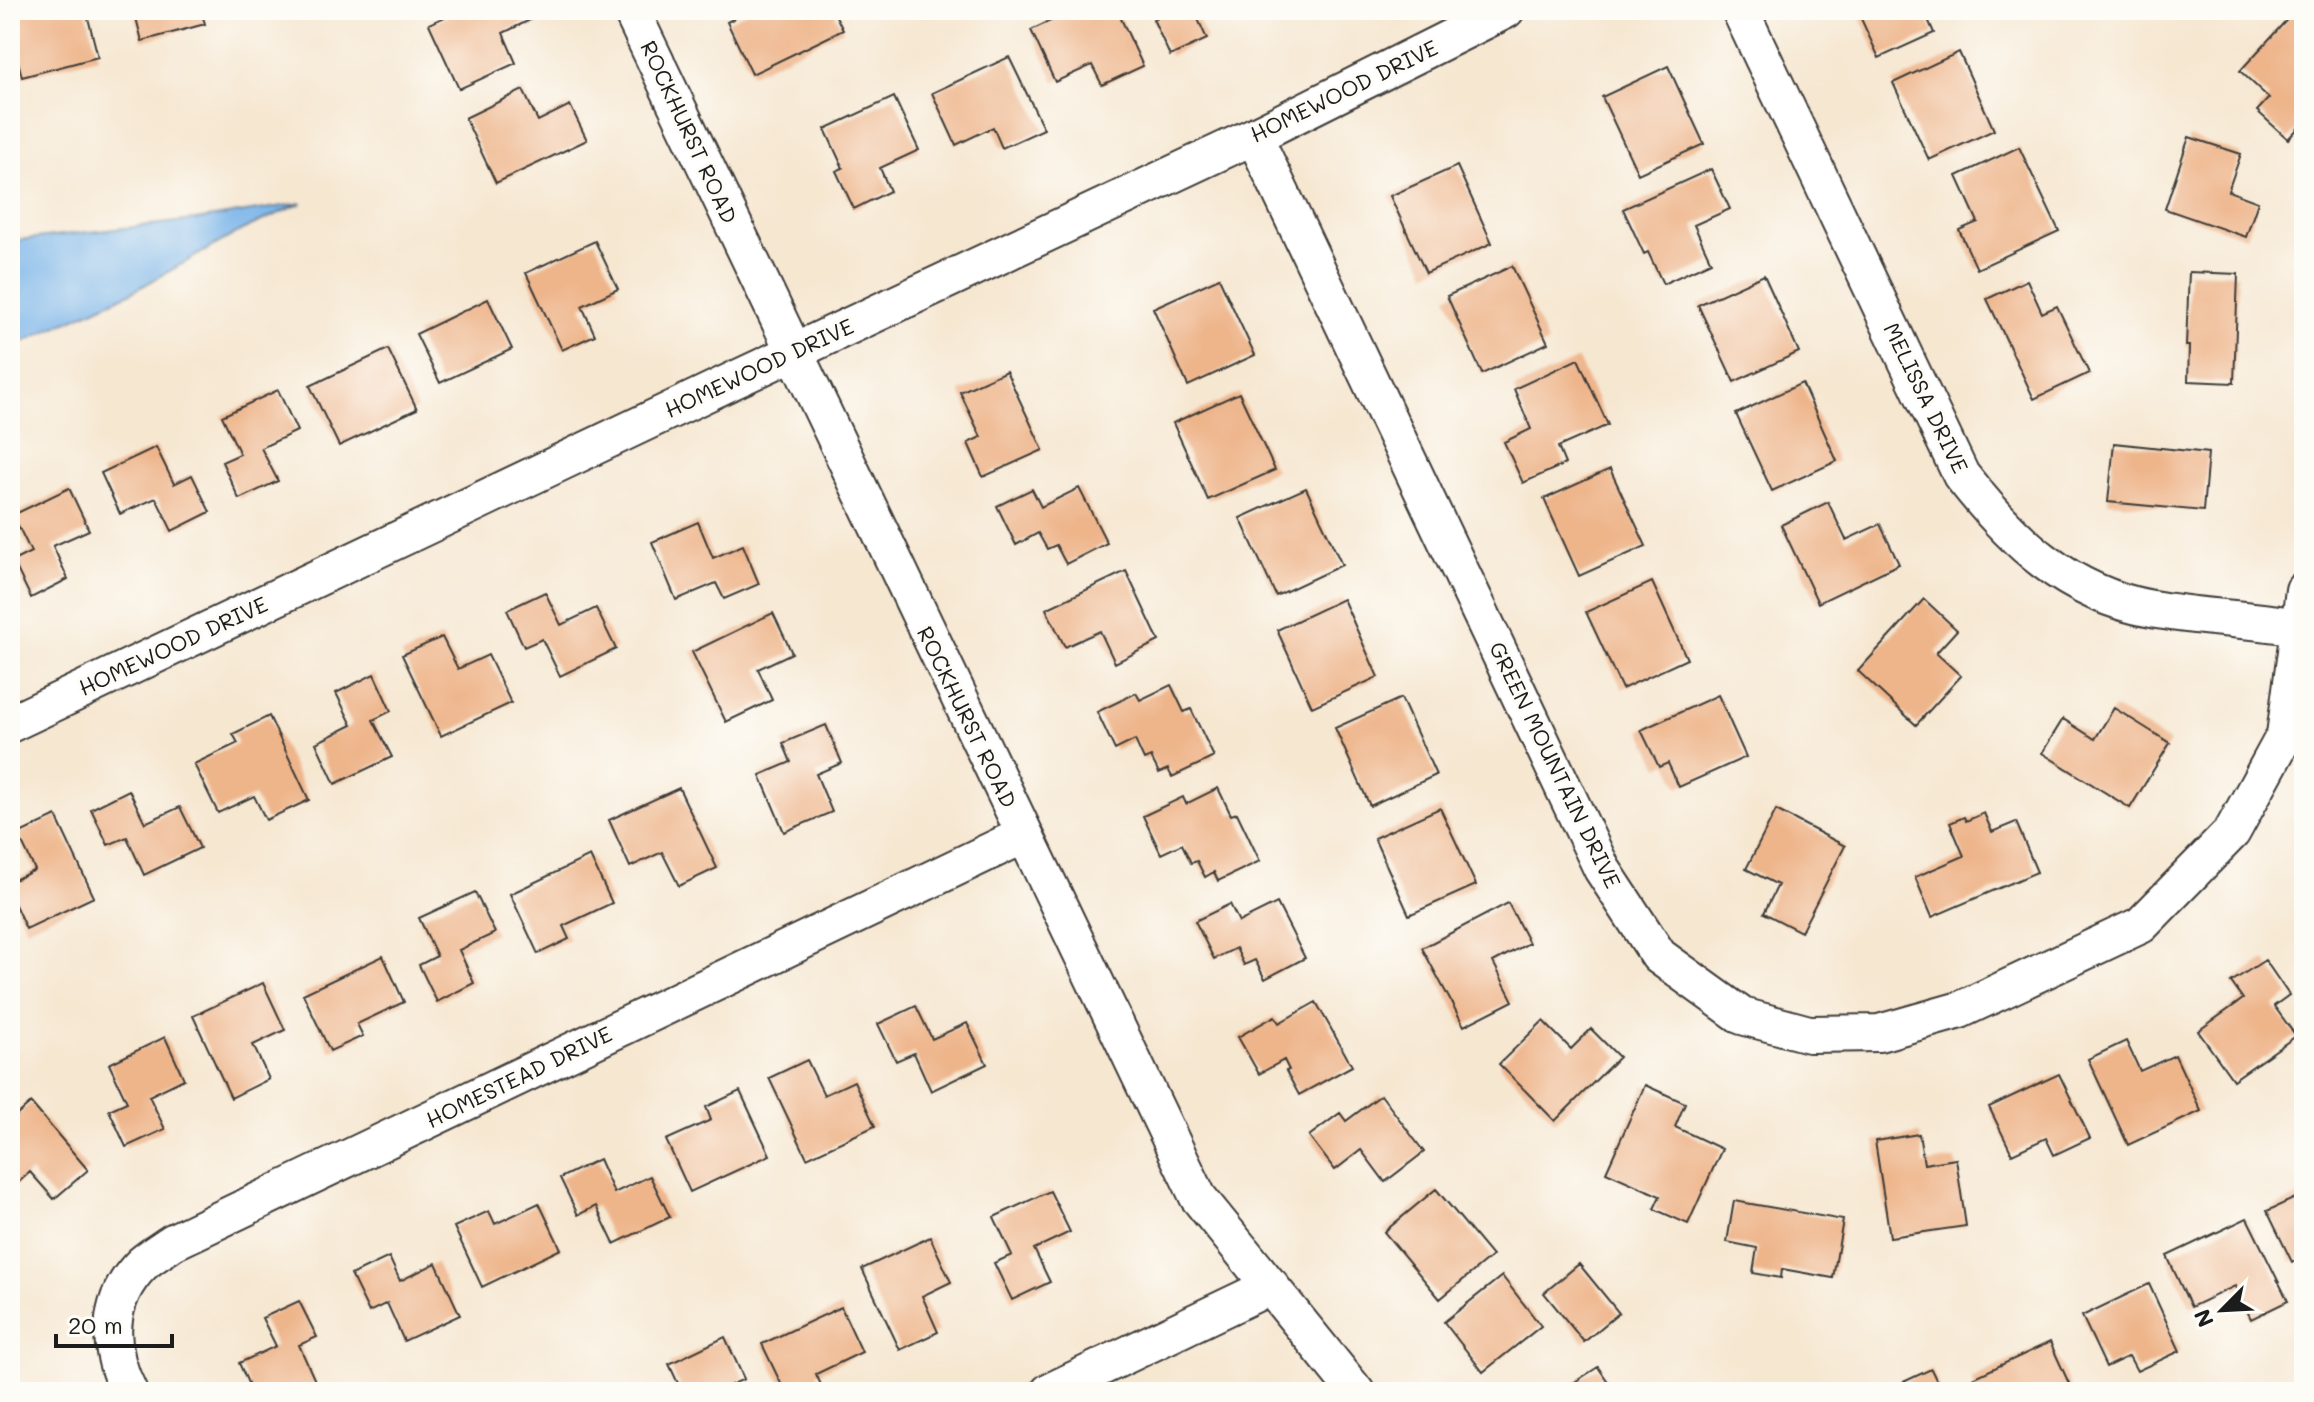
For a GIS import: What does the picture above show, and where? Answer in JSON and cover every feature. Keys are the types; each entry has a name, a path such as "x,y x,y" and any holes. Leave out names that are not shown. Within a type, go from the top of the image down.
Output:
{"street":[{"name":"ROCKHURST ROAD","path":"631,10 1198,1197 1356,1392"},
{"name":"HOMEWOOD DRIVE","path":"10,724 1254,136 1506,10"},
{"name":"MELISSA DRIVE","path":"1740,10 1961,475 1986,507 2020,542 2057,572 2100,595 2150,609 2301,628"},
{"name":"GREEN MOUNTAIN DRIVE","path":"1254,136 1602,869 1659,956 1742,1016 1809,1034 1879,1033 1960,1010 2141,925 2232,832 2285,735 2304,590"},
{"name":"HOMESTEAD DRIVE","path":"129,1392 120,1375 112,1346 113,1321 123,1290 132,1277 142,1265 173,1242 1024,835"},
{"path":"1049,1392 1271,1286"}],"water":[{"path":"302,203 244,229 134,291 10,348 10,241 195,220"}],"building":[{"path":"10,10 86,10 98,57 22,77 10,30"},
{"path":"134,10 201,10 205,24 142,41"},
{"path":"460,10 526,10 530,20 503,33 516,63 459,89 429,24"},
{"path":"743,10 833,10 843,30 752,74 727,22 745,13"},
{"path":"1074,10 1117,10 1143,66 1102,85 1092,65 1055,82 1031,30"},
{"path":"1158,10 1211,10 1197,17 1207,39 1170,56 1153,19 1161,16"},
{"path":"1857,10 1924,10 1934,33 1879,58"},
{"path":"2292,14 2304,25 2304,122 2288,139 2257,111 2269,98 2240,71"},
{"path":"1959,52 1994,130 1929,160 1893,83"},
{"path":"1009,57 1044,129 1002,148 993,127 956,145 932,93"},
{"path":"1668,66 1704,144 1638,174 1602,97"},
{"path":"523,90 538,121 570,105 587,140 496,183 465,118"},
{"path":"894,97 919,150 880,168 890,191 854,209 836,171 843,168 825,129"},
{"path":"2189,137 2241,154 2228,191 2258,202 2246,237 2165,209"},
{"path":"2019,147 2059,231 1977,269 1959,230 1978,222 1957,176"},
{"path":"1457,166 1492,243 1426,273 1390,196"},
{"path":"1711,169 1730,209 1694,225 1711,262 1663,284 1648,252 1644,254 1623,209"},
{"path":"595,241 618,289 582,306 595,335 562,350 526,273"},
{"path":"1512,266 1548,343 1482,374 1447,296"},
{"path":"2189,272 2238,274 2234,383 2188,381"},
{"path":"1764,275 1799,352 1734,382 1698,305"},
{"path":"1219,278 1255,355 1188,386 1153,308"},
{"path":"2027,280 2042,313 2057,306 2089,373 2034,399 1987,299"},
{"path":"488,299 512,349 440,383 416,334"},
{"path":"388,349 417,409 339,446 310,386"},
{"path":"1578,359 1608,425 1558,447 1565,464 1523,483 1504,442 1531,429 1514,389"},
{"path":"1006,371 1043,450 983,477 968,443 981,437 960,392"},
{"path":"1802,383 1837,461 1772,491 1736,414"},
{"path":"278,390 297,431 261,448 278,481 239,499 222,462 240,454 222,416"},
{"path":"1239,393 1275,470 1208,500 1173,423"},
{"path":"2114,443 2208,453 2203,511 2108,502"},
{"path":"156,447 174,484 192,475 210,512 172,531 156,498 120,514 101,473"},
{"path":"1610,469 1646,546 1579,576 1544,499"},
{"path":"69,488 89,530 53,546 68,579 31,598 13,561 31,552 13,515"},
{"path":"1079,488 1107,543 1066,564 1056,545 1047,549 1038,533 1016,545 997,506 1032,489 1041,507"},
{"path":"1306,488 1342,565 1276,596 1240,518"},
{"path":"1828,502 1846,540 1880,524 1899,564 1818,603 1781,525"},
{"path":"698,522 713,558 743,545 759,584 724,599 716,583 676,600 652,542"},
{"path":"1126,571 1159,641 1115,663 1100,631 1065,647 1046,609"},
{"path":"1652,582 1687,659 1622,689 1586,612"},
{"path":"545,592 561,625 596,608 616,649 560,676 542,639 524,647 507,610"},
{"path":"1343,599 1378,677 1312,707 1277,630"},
{"path":"1924,599 1957,630 1936,653 1961,676 1916,725 1858,671"},
{"path":"773,613 792,653 758,669 772,700 726,722 692,652"},
{"path":"442,637 458,669 488,655 511,703 441,736 402,655"},
{"path":"374,674 391,711 373,720 392,757 335,784 316,743 352,725 336,693"},
{"path":"1171,685 1184,712 1191,709 1214,757 1172,777 1168,769 1159,773 1151,757 1144,760 1135,740 1115,750 1097,712 1136,693 1140,700"},
{"path":"1718,695 1746,757 1679,787 1668,763 1659,767 1641,730"},
{"path":"1401,698 1436,775 1370,806 1335,728"},
{"path":"2114,708 2170,743 2130,808 2042,753 2063,719 2095,739"},
{"path":"269,716 309,800 266,820 254,796 218,813 194,764 238,743 233,734"},
{"path":"826,725 842,763 816,774 832,812 784,832 760,775 791,762 783,743"},
{"path":"679,788 717,868 679,886 662,852 630,867 609,820"},
{"path":"1218,788 1231,815 1237,813 1260,861 1218,881 1214,872 1205,877 1197,861 1191,863 1182,844 1161,854 1143,816 1183,797 1186,804"},
{"path":"129,790 145,823 180,807 200,848 144,875 127,837 108,845 91,809"},
{"path":"1440,808 1476,885 1409,915 1374,838"},
{"path":"1776,810 1845,846 1801,932 1764,913 1778,885 1746,869"},
{"path":"1984,813 1992,832 2016,822 2037,872 1932,917 1915,877 1964,856 1950,823 1964,817 1966,821"},
{"path":"56,816 94,897 26,929 10,894 10,882 35,870 18,834"},
{"path":"590,856 612,903 563,926 569,939 538,954 510,894"},
{"path":"475,892 495,933 459,950 474,983 437,1002 419,965 437,956 419,918"},
{"path":"1277,903 1305,958 1265,979 1255,960 1244,965 1236,948 1214,959 1195,921 1230,904 1239,922"},
{"path":"1508,903 1529,943 1493,962 1513,1001 1464,1026 1422,948"},
{"path":"383,956 404,1002 357,1024 363,1036 330,1051 303,994"},
{"path":"2265,960 2289,995 2274,1006 2296,1036 2233,1080 2198,1031 2243,999 2231,982"},
{"path":"263,983 285,1030 253,1045 269,1079 231,1098 193,1016"},
{"path":"1316,1002 1352,1066 1299,1095 1286,1071 1289,1070 1284,1060 1259,1074 1238,1037 1275,1016 1279,1023"},
{"path":"916,1006 932,1039 967,1023 987,1064 931,1091 914,1053 896,1061 878,1024"},
{"path":"1543,1021 1571,1049 1591,1029 1619,1057 1555,1121 1499,1064"},
{"path":"165,1037 184,1079 149,1096 165,1129 126,1147 109,1110 127,1102 109,1064"},
{"path":"2126,1041 2140,1071 2175,1055 2201,1111 2128,1145 2088,1059"},
{"path":"807,1060 824,1095 854,1081 875,1126 807,1158 769,1078"},
{"path":"2059,1074 2090,1138 2054,1155 2046,1138 2012,1154 1989,1107"},
{"path":"1645,1085 1685,1103 1675,1127 1722,1149 1688,1224 1654,1209 1660,1196 1606,1172"},
{"path":"740,1091 770,1155 690,1192 666,1140 711,1120 706,1107"},
{"path":"1381,1095 1424,1152 1385,1182 1361,1150 1335,1170 1309,1136 1340,1113 1346,1121"},
{"path":"31,1103 88,1170 54,1199 30,1172 10,1190 10,1121"},
{"path":"1919,1134 1924,1164 1956,1159 1966,1226 1890,1237 1875,1141"},
{"path":"599,1159 614,1193 650,1176 670,1217 614,1244 596,1206 578,1215 560,1178"},
{"path":"1436,1189 1492,1256 1440,1299 1384,1232"},
{"path":"1050,1191 1070,1232 1034,1249 1050,1282 1012,1300 994,1263 1012,1255 994,1217"},
{"path":"2304,1194 2304,1256 2292,1262 2267,1211"},
{"path":"1734,1201 1843,1220 1833,1278 1782,1269 1781,1278 1753,1273 1757,1248 1727,1242"},
{"path":"539,1203 561,1249 482,1287 454,1227 489,1211 495,1224"},
{"path":"2247,1218 2288,1301 2251,1319 2235,1286 2191,1307 2167,1256"},
{"path":"930,1237 951,1282 922,1296 938,1332 900,1350 862,1269"},
{"path":"389,1257 400,1281 436,1263 460,1315 404,1341 387,1303 369,1312 351,1275"},
{"path":"1579,1264 1619,1313 1584,1342 1544,1293"},
{"path":"1502,1276 1541,1326 1483,1372 1444,1322"},
{"path":"2149,1284 2180,1351 2137,1371 2129,1356 2106,1367 2082,1316"},
{"path":"299,1301 317,1337 299,1345 316,1383 297,1392 252,1392 239,1363 276,1346 262,1318"},
{"path":"841,1307 862,1352 816,1374 822,1387 812,1392 785,1392 762,1344"},
{"path":"725,1337 744,1379 716,1392 682,1392 669,1364"},
{"path":"2050,1342 2072,1390 1977,1392 1971,1379"},
{"path":"1598,1367 1615,1392 1559,1392"},
{"path":"1931,1369 1942,1392 1882,1392"}]}
